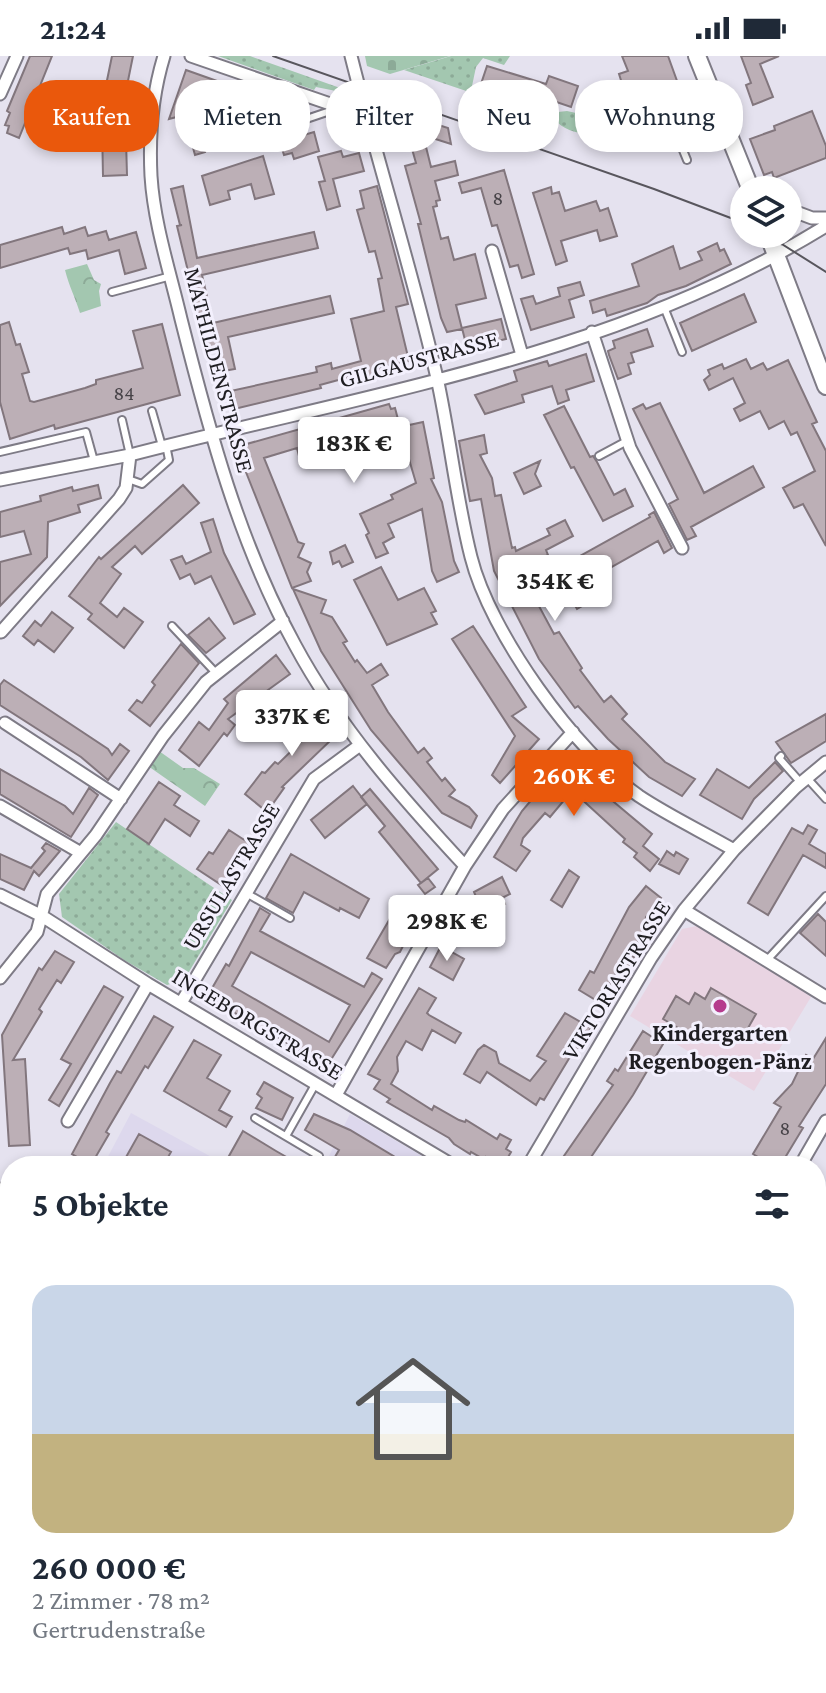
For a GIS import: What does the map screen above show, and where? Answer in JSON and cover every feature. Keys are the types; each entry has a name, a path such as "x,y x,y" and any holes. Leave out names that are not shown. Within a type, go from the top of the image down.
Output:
{"main road":[{"path":"702,59 709,80"},
{"path":"737,152 747,176"},
{"path":"774,248 826,386"}],"street":[{"path":"0,94 17,56"},
{"name":"MATHILDENSTRASSE","path":"164,56 150,137 156,219 210,434 251,553 296,648 360,745 465,866"},
{"path":"191,56 326,103"},
{"path":"351,56 358,80"},
{"path":"378,152 437,380 471,557 484,598 537,688 573,732 638,795 734,850"},
{"path":"802,214 826,218"},
{"name":"GILGAUSTRASSE","path":"0,480 130,455 437,380 522,355 664,307 749,269 826,226"},
{"path":"492,251 522,355"},
{"path":"592,332 627,441 682,548"},
{"path":"0,632 119,499 128,479 130,455"},
{"path":"0,978 37,932 47,894 121,799 163,736 215,672 283,621"},
{"path":"5,723 121,799"},
{"path":"336,1095 465,866 503,809 573,732"},
{"name":"URSULASTRASSE","path":"181,1003 314,779 360,745"},
{"name":"VIKTORIASTRASSE","path":"534,1156 651,958 684,910 734,850 826,762"},
{"path":"0,806 81,853"},
{"name":"INGEBORGSTRASSE","path":"0,895 42,916 148,984 437,1156"},
{"path":"684,910 826,997"},
{"path":"68,1121 148,984"},
{"path":"806,1156 826,1121"}],"lane":[{"path":"684,152 687,160"},
{"path":"112,292 171,276"},
{"path":"664,307 682,352"},
{"path":"128,479 142,484 169,460 152,411"},
{"path":"122,420 130,455"},
{"path":"0,452 86,432 94,461"},
{"path":"599,456 627,441"},
{"path":"172,626 215,672"},
{"path":"781,756 779,758 826,799"},
{"path":"246,893 290,918"},
{"path":"768,959 826,896"},
{"path":"819,904 826,910"},
{"path":"286,1136 316,1083"},
{"path":"255,1118 319,1156"}],"shaded area":[{"name":"Kindergarten Regenbogen-Pänz","path":"697,926 811,997 754,1091 630,1016 682,929"},
{"path":"131,1113 210,1156 108,1156"},
{"path":"350,1114 422,1156 329,1156"}],"green space":[{"path":"218,56 250,56 326,83 326,89 310,89 310,80 286,80"},
{"path":"365,56 450,56 390,74 367,66"},
{"path":"451,56 510,56 504,65 483,58 476,67 473,80 458,80 458,88 442,83 442,80 404,70"},
{"path":"559,112 575,113 575,132 559,124"},
{"path":"87,264 94,280 101,284 101,306 80,313 65,270"},
{"path":"159,751 183,768 194,768 220,784 205,806 148,766"},
{"path":"116,822 232,900 184,980 167,985 62,917 59,894"}],"building":[{"path":"30,56 52,56 42,80 24,80 24,126 19,138 7,133 9,126 5,125 10,113 7,111"},
{"path":"112,56 133,56 128,80 107,80"},
{"path":"622,56 668,56 677,80 621,80 619,74 628,71"},
{"path":"741,56 779,56 760,64 773,97 753,105 746,85 751,83"},
{"path":"487,66 533,80 482,80"},
{"path":"186,70 214,80 183,80"},
{"path":"549,76 575,85 571,107 559,103 559,80 548,80"},
{"path":"175,102 175,117 169,119"},
{"path":"812,111 826,146 826,158 779,176 773,176 772,172 764,175 750,139 775,130 774,126"},
{"path":"442,126 448,128 451,144 442,141"},
{"path":"314,132 319,151 294,159 292,153 284,155 283,152 310,152 310,133"},
{"path":"103,152 126,152 127,175 103,176"},
{"path":"337,152 341,152 343,157 359,153 364,171 333,179 340,206 327,210 319,182 325,181 318,157"},
{"path":"413,152 427,152 431,167 455,161 458,175 435,181 440,200 433,207 441,239 448,237 454,260 475,254 486,298 456,305 462,329 447,332 441,318 405,166 416,163"},
{"path":"263,156 274,194 255,199 251,184 228,191 230,199 210,205 202,176"},
{"path":"504,170 534,274 522,278 518,265 510,267 497,225 492,226 481,188 462,193 459,183"},
{"path":"183,186 197,258 314,232 318,248 202,275 213,323 330,296 334,313 228,337 235,369 223,371 217,346 207,349 177,226 182,225 171,189"},
{"path":"377,186 408,304 396,307 409,361 380,367 382,375 365,379 364,373 320,385 321,388 230,410 226,392 317,372 316,367 331,363 332,369 361,361 351,319 384,311 378,279 382,278 375,251 369,252 357,210 364,208 360,191"},
{"path":"551,187 552,194 559,192 565,211 596,201 600,211 608,208 617,236 600,241 597,230 561,241 567,261 556,265 533,193"},
{"path":"62,227 64,234 85,227 88,236 106,231 109,240 136,232 146,268 125,274 119,250 88,259 86,250 70,254 68,248 0,268 0,245"},
{"path":"717,243 720,251 724,249 731,264 686,286 658,295 647,303 607,316 605,309 593,313 590,301 639,286 632,264 673,246 680,269 702,260 698,252"},
{"path":"580,282 584,295 569,300 574,317 531,330 521,299 533,296 536,304 560,296 558,288"},
{"path":"744,294 756,322 692,351 680,323"},
{"path":"501,319 506,339 467,348 462,328"},
{"path":"9,322 29,372 22,374 30,401 85,388 96,384 96,380 143,368 133,331 162,324 180,395 55,429 54,425 10,439 0,402 0,325"},
{"path":"647,329 653,346 631,353 634,362 628,364 631,374 618,379 608,351 615,348 613,341"},
{"path":"586,354 594,381 566,390 569,400 558,404 552,386 522,395 524,402 485,414 475,395 517,381 514,371 547,361 549,366"},
{"path":"746,359 751,369 763,363 767,370 788,360 817,422 812,424 826,451 826,546 803,504 794,508 783,488 815,471 797,432 791,435 784,421 769,429 760,411 740,421 734,409 745,403 733,378 709,390 704,380 710,375 708,370 722,364 724,369"},
{"path":"660,403 704,493 753,466 764,487 691,527 696,536 687,540 669,504 678,499 633,409 643,404 646,409"},
{"path":"389,404 391,409 395,408 400,427 423,422 434,478 431,479 442,502 459,572 437,582 432,571 422,509 388,524 394,537 383,543 388,553 376,558 366,535 369,533 360,514 393,499 391,495 416,483 406,449 382,456 379,447 365,450 364,446 321,458 319,454 300,460 297,448 264,458 298,542 304,544 298,557 311,563 307,572 311,581 292,588 236,447"},
{"path":"564,406 614,495 625,489 633,506 603,521 544,415"},
{"path":"484,435 487,453 480,455 492,478 495,496 501,495 512,548 515,547 516,551 550,535 547,529 565,520 573,536 546,550 548,555 519,569 554,634 559,632 582,668 580,670 604,702 611,696 627,714 622,719 665,762 695,779 682,796 649,777 578,706 575,708 539,659 494,571 481,499 470,501 459,441"},
{"path":"540,461 535,474 541,486 524,494 514,473"},
{"path":"98,485 101,498 78,505 80,512 48,522 47,557 0,606 0,562 31,554 24,531 0,537 0,512 41,501 40,496 72,487 73,491"},
{"path":"183,485 199,503 142,554 135,546 112,567 121,574 100,603 117,617 124,608 143,622 124,648 88,619 92,614 69,596 99,557 101,559"},
{"path":"654,512 672,548 664,553 658,541 580,585 589,602 577,609 561,581 579,571 573,560"},
{"path":"213,519 224,553 255,614 234,624 211,576 195,584 190,574 180,579 171,560 182,556 186,564 211,552 201,523"},
{"path":"345,545 353,562 342,567 339,561 333,564 330,552"},
{"path":"381,567 398,600 424,588 436,611 431,613 437,624 387,645 354,580"},
{"path":"293,589 326,600 321,613 332,617 347,641 343,643 355,662 357,660 367,673 381,664 388,675 372,685 418,753 424,748 432,758 427,762 442,781 445,778 455,790 449,796 469,807 477,816 471,828 442,813 371,730 321,651"},
{"path":"52,612 73,628 54,652 38,640 34,645 23,636 35,621 41,626"},
{"path":"209,618 225,638 206,653 188,635"},
{"path":"473,626 526,707 512,716 539,739 500,783 492,775 515,736 452,639"},
{"path":"181,644 199,663 150,726 129,710 137,700 142,703 155,685 152,682"},
{"path":"276,655 290,674 228,719 235,725 227,736 224,733 199,766 179,750 199,722 209,730 228,703 224,699"},
{"path":"4,680 108,749 112,755 120,744 129,751 108,780 81,757 0,705 0,685"},
{"path":"304,693 334,723 325,732 332,739 282,787 267,812 245,794 262,772 265,773 275,762 278,764 318,725 295,701"},
{"path":"826,714 826,741 791,763 776,742"},
{"path":"565,761 652,834 643,846 659,859 650,871 634,857 637,853 623,842 625,839 577,795 571,803 565,799 550,817 545,813 523,838 521,845 530,851 516,871 494,857 522,811 538,792 546,798 560,782 552,776"},
{"path":"775,762 783,771 754,799 742,819 700,795 717,769 749,788"},
{"path":"0,769 65,806 73,814 89,788 98,795 71,837 0,794"},
{"path":"159,782 180,796 174,805 199,821 190,836 165,819 149,844 127,829"},
{"path":"353,786 367,804 325,838 311,820"},
{"path":"370,789 438,869 421,883 379,832 385,826 361,797"},
{"path":"808,825 817,830 809,844 826,854 826,868 803,855 768,915 748,903 792,828 803,834"},
{"path":"229,830 249,843 223,886 197,869 209,852 213,854"},
{"path":"46,843 60,851 39,876 34,871 24,890 0,879 0,854 31,868 45,851 42,848"},
{"path":"667,851 688,859 679,874 659,864"},
{"path":"291,854 369,899 359,918 304,892 293,913 266,898"},
{"path":"569,870 579,877 562,907 551,900"},
{"path":"502,877 510,894 502,898 505,904 500,908 487,915 483,910 461,921 449,913 477,899 474,892"},
{"path":"428,878 435,887 425,894 418,885"},
{"path":"646,886 661,898 646,917 645,923 648,925 630,955 634,957 623,975 617,971 599,1002 579,990 590,971 594,973 629,907"},
{"path":"260,908 270,914 260,931 364,987 372,973 382,979 327,1066 207,997 226,964 229,966","holes":["251,952 350,1005 329,1042 232,986"]},
{"path":"395,910 415,922 400,952 395,954 386,968 367,958"},
{"path":"818,914 826,922 826,956 800,933"},
{"path":"441,946 464,959 453,980 430,967"},
{"path":"55,951 74,962 61,983 57,980 13,1060 25,1059 30,1145 9,1146 2,1035 39,968 42,970"},
{"path":"104,986 123,997 59,1106 49,1100 71,1064 61,1059"},
{"path":"419,988 436,998 427,1013 461,1033 455,1043 432,1030 422,1050 406,1041 397,1057 398,1071 391,1084 432,1110 434,1106 459,1120 466,1120 497,1139 500,1134 511,1140 506,1149 511,1152 509,1156 470,1154 449,1138 387,1102 390,1099 374,1089 380,1080 368,1074"},
{"path":"711,988 756,1014 743,1037 731,1030 725,1041 703,1028 697,1039 663,1019 676,996 689,1004 695,993 705,999"},
{"path":"565,1013 591,1028 544,1100 540,1098 536,1105 487,1072 480,1083 464,1074 484,1045 496,1052 499,1063 530,1081 546,1061 537,1056"},
{"path":"154,1016 173,1027 148,1068 145,1066 106,1132 109,1134 96,1156 75,1156 72,1154 117,1071 121,1073"},
{"path":"643,1031 663,1044 592,1156 564,1156 613,1085 607,1081 615,1069 618,1071"},
{"path":"826,1038 826,1084 799,1126 803,1128 786,1156 753,1154 781,1107 774,1103 792,1084 806,1055 813,1059"},
{"path":"194,1040 221,1055 207,1078 230,1091 219,1110 232,1117 226,1127 164,1091"},
{"path":"264,1082 293,1098 282,1120 256,1108 262,1098 257,1094"},
{"path":"314,1114 350,1130 393,1156 336,1156 339,1150 305,1130"},
{"path":"243,1131 285,1156 229,1156"},
{"path":"139,1134 171,1152 169,1156 127,1156"}],"tram line":[{"path":"273,56 730,218"},
{"path":"788,248 826,272"}],"place":[{"name":"Kindergarten Regenbogen-Pänz","path":"720,1006"}]}
